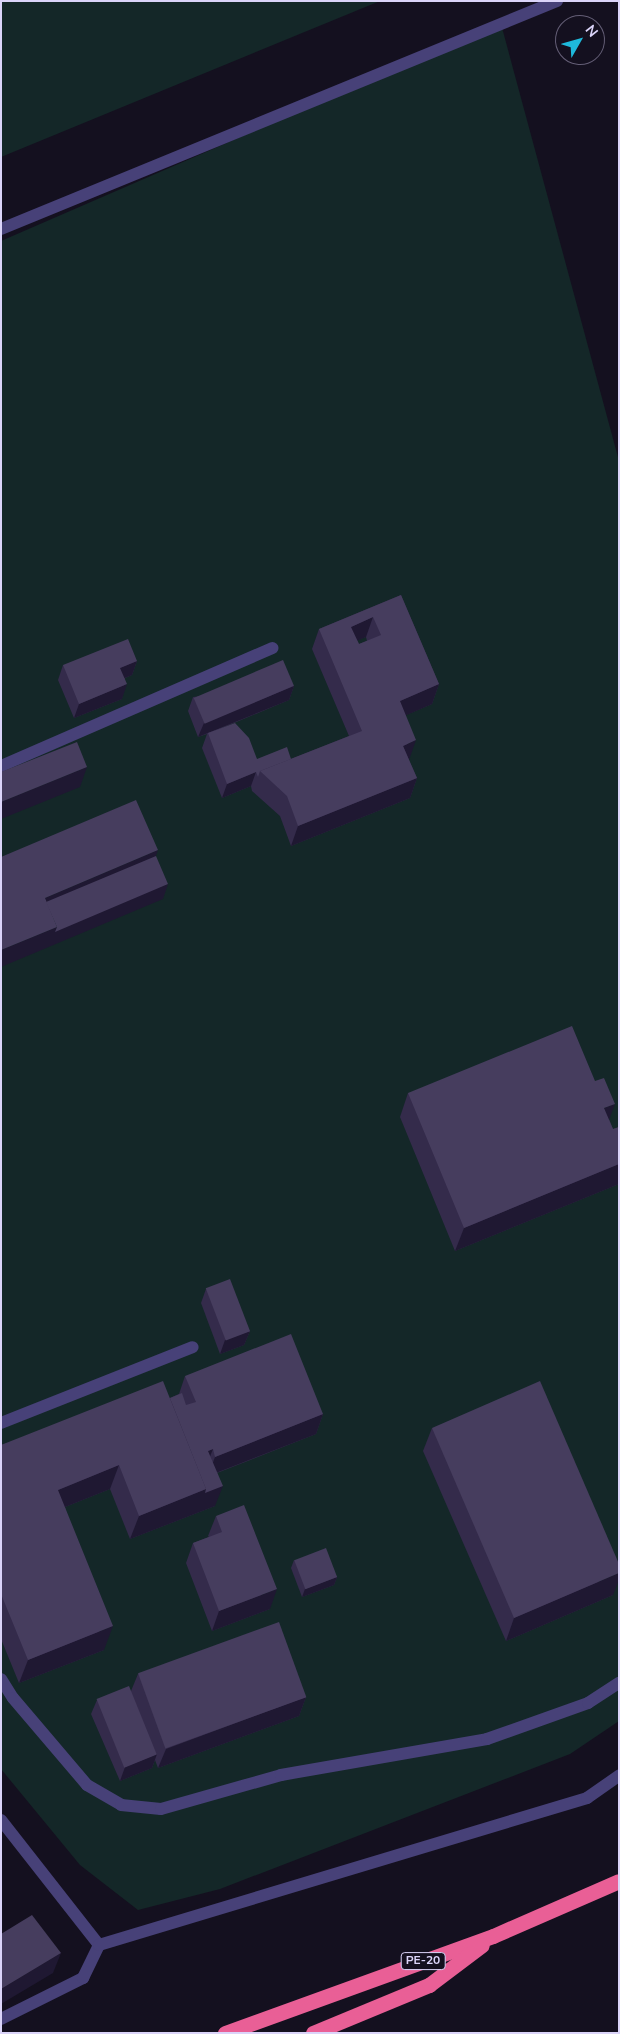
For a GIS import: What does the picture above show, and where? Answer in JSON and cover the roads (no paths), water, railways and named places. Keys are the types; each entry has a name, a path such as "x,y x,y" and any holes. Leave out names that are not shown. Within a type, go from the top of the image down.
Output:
{"highway":[{"name":"PE-20","path":"225,2033 493,1936 619,1881"},
{"path":"313,2033 429,1986 493,1936"}],"lane":[{"path":"1,230 557,1"},
{"path":"1,766 273,648"},
{"path":"1,1423 193,1347"},
{"path":"1,1679 13,1698 87,1785 121,1805 162,1809 281,1775 487,1739 588,1703 619,1683"},
{"path":"1,2019 83,1978 99,1945 587,1798 619,1776"},
{"path":"1,1820 99,1945"}]}
